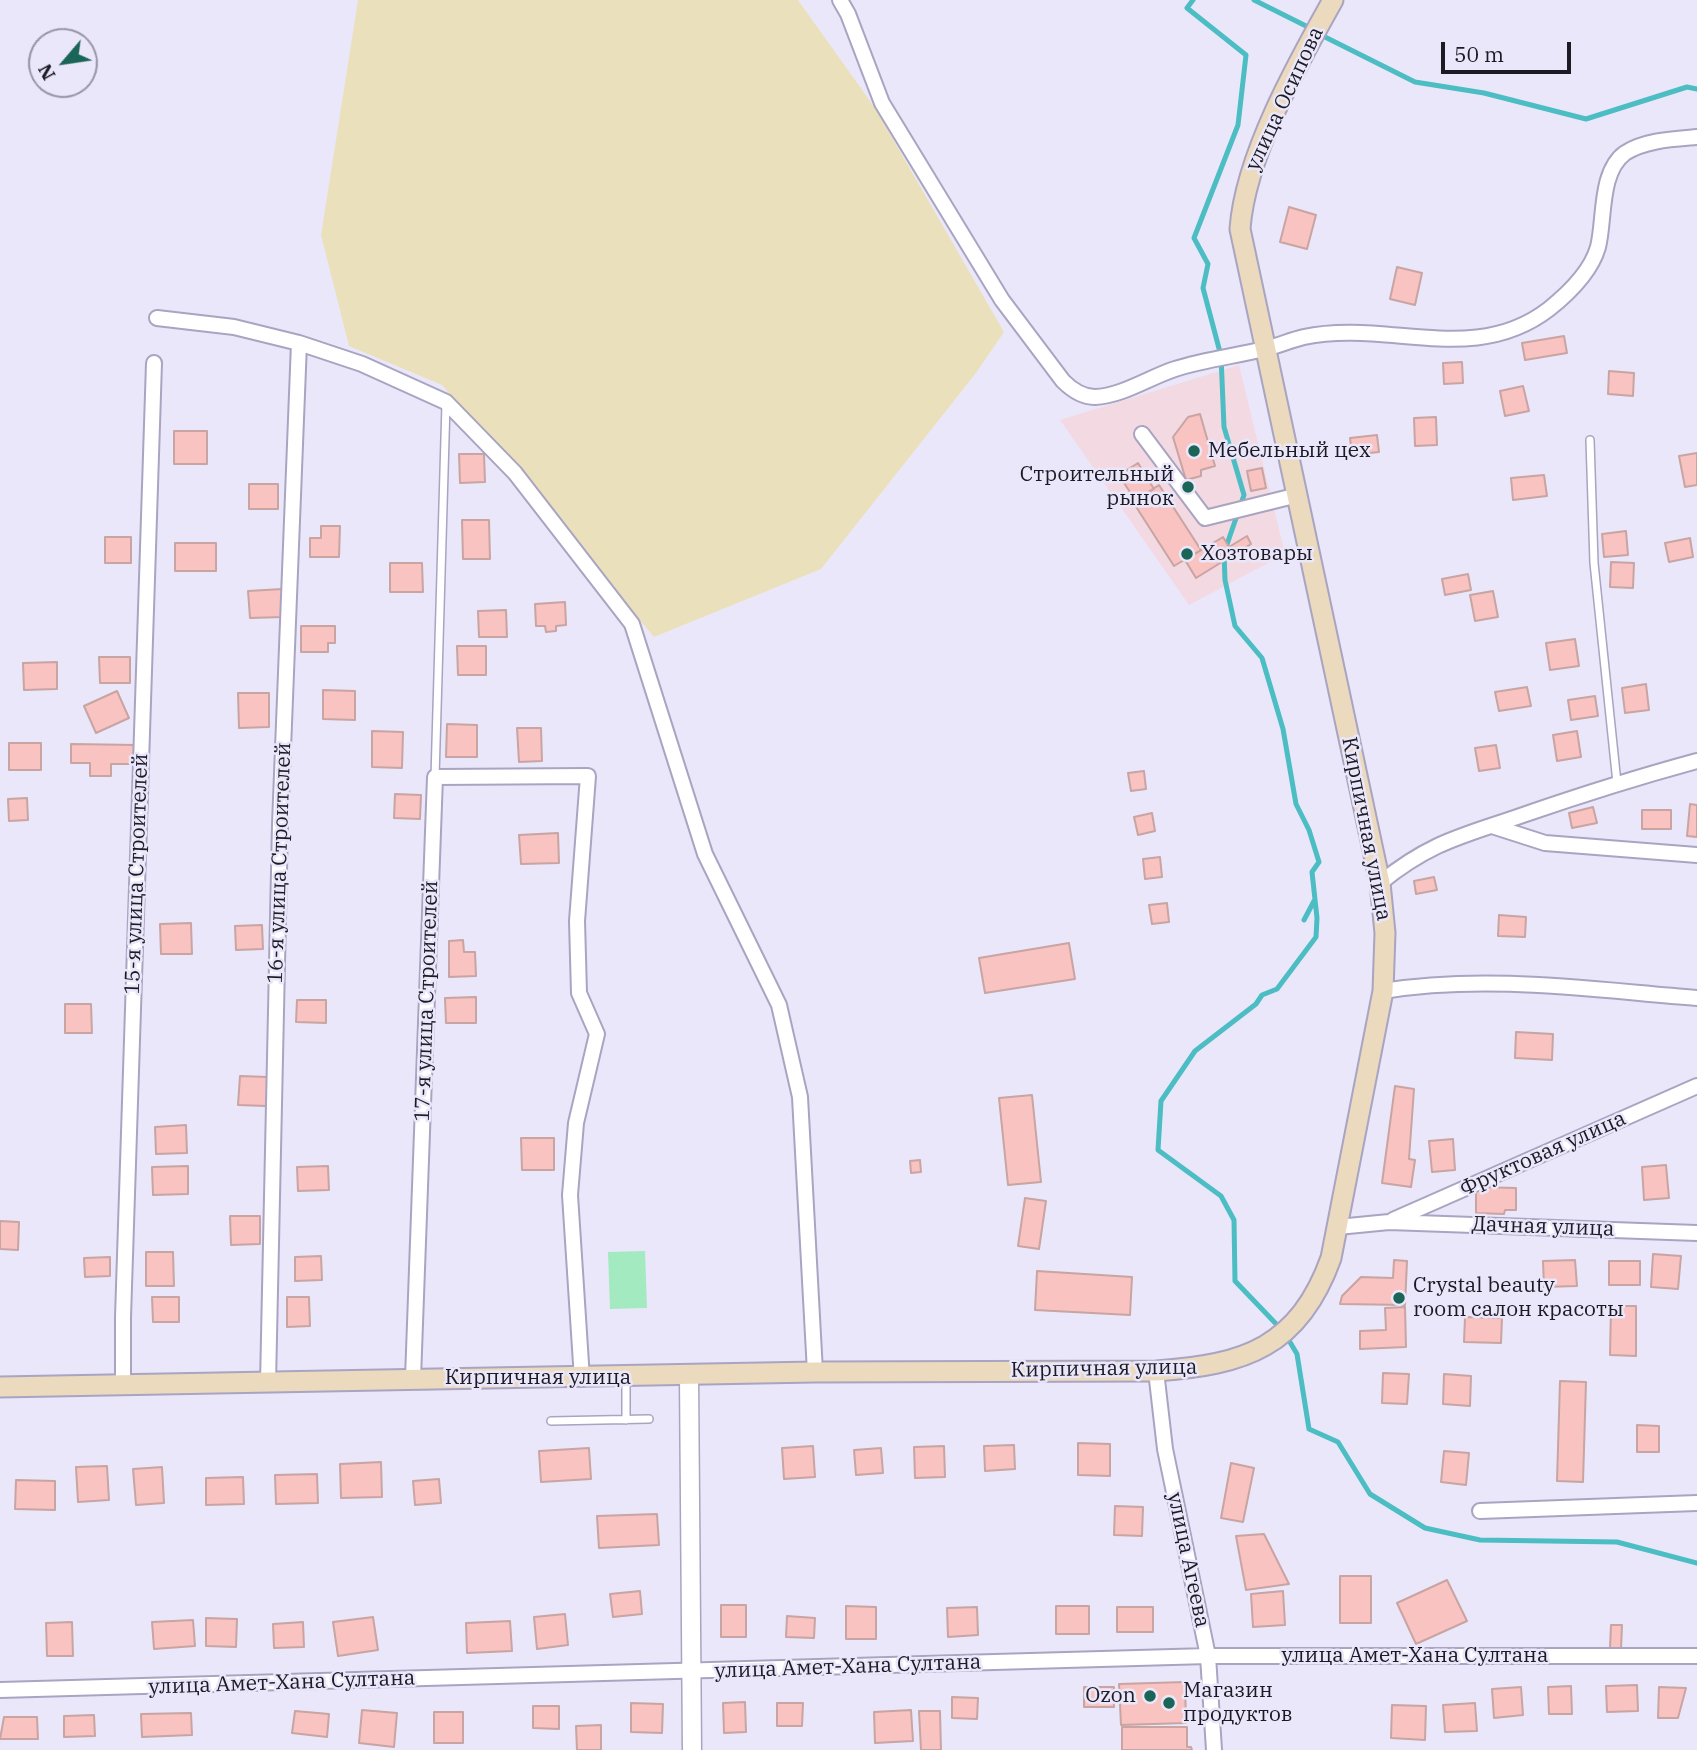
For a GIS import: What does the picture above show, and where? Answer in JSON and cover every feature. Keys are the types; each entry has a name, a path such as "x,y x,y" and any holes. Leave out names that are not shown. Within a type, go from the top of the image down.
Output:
{"main road":[{"name":"улица Осипова","path":"1242,199 1256,156 1308,45 1333,0"},
{"name":"Кирпичная улица","path":"0,1387 413,1378 582,1379 815,1373 1156,1371 1206,1368 1240,1359 1284,1333 1321,1286 1338,1227 1383,992 1385,933 1380,883 1267,348 1244,256 1240,229 1242,199"}],"street":[{"path":"840,0 848,14 881,103 1002,300 1072,390 1093,397 1105,396 1175,369 1335,332 1368,331 1410,339 1449,341 1478,338 1529,323 1568,292 1586,272 1598,249 1609,180 1618,159 1635,148 1652,143 1697,137"},
{"path":"157,318 234,327 299,342 362,364 446,402 515,473 632,624 705,854 779,1005 800,1097 815,1373"},
{"name":"16-я улица Строителей","path":"268,1383 280,825 299,342"},
{"name":"15-я улица Строителей","path":"124,1386 123,1304 154,363"},
{"path":"1142,434 1205,518 1298,495"},
{"path":"1380,883 1409,860 1445,840 1617,783 1697,761"},
{"path":"435,777 588,776 581,844 577,933 579,993 597,1034 576,1123 569,1195 582,1379"},
{"name":"17-я улица Строителей","path":"413,1378 435,777"},
{"path":"1492,826 1545,843 1697,855"},
{"path":"1383,992 1429,984 1523,984 1697,998"},
{"name":"Фруктовая улица","path":"1389,1223 1697,1086"},
{"path":"1338,1227 1389,1223"},
{"name":"Дачная улица","path":"1389,1223 1697,1233"},
{"name":"улица Агеева","path":"1156,1371 1165,1449 1208,1656 1214,1750"},
{"path":"689,1376 692,1750"},
{"path":"1480,1511 1697,1503"},
{"name":"улица Амет-Хана Султана","path":"0,1690 1208,1656 1697,1656"}],"lane":[{"path":"435,777 446,402"},
{"path":"1590,440 1594,563 1617,783"},
{"path":"625,1378 626,1420"},
{"path":"551,1421 649,1419"}],"shaded area":[{"name":"Строительный рынок","path":"1239,365 1285,554 1189,605 1060,420"}],"green space":[{"path":"645,1251 647,1308 610,1309 608,1252"}],"sand":[{"path":"358,0 798,0 875,108 1004,332 976,373 821,569 654,637 442,385 349,346 321,235"}],"building":[{"path":"1289,207 1316,215 1307,249 1280,242"},
{"path":"1397,267 1422,273 1415,305 1390,299"},
{"path":"1564,336 1567,353 1525,360 1522,343"},
{"path":"1462,362 1463,383 1444,384 1443,363"},
{"path":"1609,371 1634,373 1633,396 1608,394"},
{"path":"1523,386 1529,411 1505,416 1500,391"},
{"name":"Мебельный цех","path":"1200,414 1215,466 1201,470 1201,476 1186,480 1173,437 1188,417"},
{"path":"1436,417 1437,445 1415,446 1414,418"},
{"path":"174,431 207,431 207,464 174,464"},
{"path":"1377,435 1379,452 1352,455 1350,438"},
{"path":"1697,453 1697,485 1685,487 1679,456"},
{"path":"459,454 484,454 485,482 460,483"},
{"path":"1138,463 1154,489 1135,500 1119,475"},
{"path":"1262,468 1266,488 1251,491 1247,471"},
{"path":"1544,475 1547,496 1513,500 1511,478"},
{"path":"249,484 278,484 278,509 249,509"},
{"path":"1159,485 1201,550 1174,566 1133,502"},
{"path":"462,520 489,520 490,559 463,559"},
{"path":"321,526 340,526 339,557 310,557 310,538 321,538"},
{"path":"1626,531 1628,555 1604,557 1602,534"},
{"path":"1247,536 1251,544 1196,578 1185,560 1223,537 1229,547"},
{"path":"105,537 131,537 131,563 105,563"},
{"path":"1690,538 1693,557 1669,562 1665,543"},
{"path":"175,543 216,543 216,571 175,571"},
{"path":"1611,562 1634,563 1633,588 1610,587"},
{"path":"390,563 422,563 423,592 390,592"},
{"path":"1468,574 1471,590 1445,595 1442,579"},
{"path":"282,589 283,617 250,618 248,591"},
{"path":"1493,591 1498,617 1475,621 1470,595"},
{"path":"565,602 566,625 556,626 556,631 546,632 545,626 536,626 535,604"},
{"path":"506,610 507,637 479,637 478,611"},
{"path":"301,626 335,626 335,643 328,643 328,652 301,652"},
{"path":"1575,639 1579,666 1550,670 1546,643"},
{"path":"457,646 486,646 486,675 458,675"},
{"path":"99,657 130,657 130,683 100,683"},
{"path":"57,662 57,689 24,690 23,663"},
{"path":"1646,684 1649,710 1625,713 1622,688"},
{"path":"1527,687 1531,706 1499,711 1495,692"},
{"path":"323,690 355,691 355,720 323,719"},
{"path":"117,691 129,718 96,733 84,706"},
{"path":"238,693 269,693 269,727 239,728"},
{"path":"1595,696 1598,716 1571,720 1568,700"},
{"path":"447,724 477,725 477,757 446,757"},
{"path":"517,728 541,728 542,761 519,762"},
{"path":"372,731 403,732 402,768 372,767"},
{"path":"1577,731 1581,757 1557,761 1553,735"},
{"path":"9,743 41,743 41,770 9,770"},
{"path":"71,744 137,745 137,764 111,764 111,776 90,776 90,763 71,763"},
{"path":"1496,745 1500,768 1479,771 1475,748"},
{"path":"1144,771 1146,789 1131,791 1128,773"},
{"path":"395,794 421,795 420,819 394,818"},
{"path":"27,798 28,820 9,821 8,799"},
{"path":"1690,804 1697,805 1697,837 1687,836"},
{"path":"1593,807 1597,823 1572,828 1569,813"},
{"path":"1642,810 1671,810 1671,829 1642,829"},
{"path":"1152,813 1155,831 1138,835 1134,817"},
{"path":"558,833 559,863 521,864 519,835"},
{"path":"1160,857 1162,877 1145,879 1143,859"},
{"path":"1434,877 1437,890 1416,894 1414,881"},
{"path":"1167,903 1169,922 1152,924 1149,905"},
{"path":"1499,915 1526,917 1525,937 1498,936"},
{"path":"191,923 192,954 161,954 160,924"},
{"path":"262,925 263,949 236,950 235,926"},
{"path":"463,940 464,952 475,952 476,976 449,977 449,941"},
{"path":"1069,943 1075,979 985,993 979,958"},
{"path":"476,997 476,1023 446,1023 445,998"},
{"path":"297,1000 326,1000 326,1023 296,1022"},
{"path":"65,1004 91,1004 92,1033 65,1033"},
{"path":"1516,1032 1553,1034 1552,1060 1515,1058"},
{"path":"240,1076 268,1077 266,1106 238,1105"},
{"path":"1395,1086 1414,1089 1409,1159 1415,1160 1411,1187 1382,1183"},
{"path":"1032,1095 1041,1182 1008,1185 999,1098"},
{"path":"186,1125 187,1153 156,1154 155,1127"},
{"path":"521,1138 554,1138 554,1170 522,1170"},
{"path":"1453,1139 1455,1170 1432,1172 1429,1141"},
{"path":"920,1160 921,1172 911,1173 910,1161"},
{"path":"1666,1165 1669,1198 1644,1200 1642,1167"},
{"path":"188,1166 188,1194 153,1195 152,1167"},
{"path":"328,1166 329,1190 298,1191 297,1167"},
{"path":"1476,1187 1516,1188 1516,1210 1505,1210 1504,1214 1476,1213"},
{"path":"1025,1198 1046,1201 1039,1249 1018,1246"},
{"path":"230,1216 260,1216 260,1244 231,1245"},
{"path":"0,1221 19,1222 18,1250 0,1249"},
{"path":"146,1252 173,1252 174,1286 146,1286"},
{"path":"1653,1254 1681,1256 1678,1289 1651,1287"},
{"path":"321,1256 322,1280 295,1281 295,1257"},
{"path":"110,1257 110,1276 85,1277 84,1258"},
{"path":"1394,1260 1407,1261 1405,1305 1340,1304 1342,1296 1361,1277 1393,1278"},
{"path":"1575,1260 1577,1286 1544,1287 1543,1261"},
{"path":"1609,1261 1640,1261 1640,1285 1609,1285"},
{"path":"1037,1271 1132,1277 1130,1315 1035,1310"},
{"path":"152,1297 179,1297 179,1322 153,1322"},
{"path":"287,1297 309,1297 310,1326 287,1327"},
{"path":"1611,1306 1636,1306 1636,1356 1610,1355"},
{"path":"1405,1307 1406,1347 1360,1349 1360,1331 1386,1330 1385,1308"},
{"path":"1465,1317 1502,1318 1501,1343 1464,1342"},
{"path":"1383,1373 1409,1374 1407,1404 1382,1403"},
{"path":"1444,1374 1471,1376 1470,1406 1443,1404"},
{"path":"1560,1381 1586,1382 1583,1482 1557,1481"},
{"path":"1637,1425 1659,1426 1659,1452 1637,1452"},
{"path":"1078,1443 1110,1444 1110,1476 1078,1475"},
{"path":"1014,1445 1015,1469 985,1471 984,1446"},
{"path":"813,1446 815,1477 784,1479 782,1448"},
{"path":"944,1446 945,1477 915,1478 914,1447"},
{"path":"589,1448 591,1479 541,1482 539,1451"},
{"path":"881,1448 883,1473 856,1475 854,1450"},
{"path":"1444,1451 1469,1453 1466,1485 1441,1482"},
{"path":"381,1462 382,1497 341,1498 340,1464"},
{"path":"1231,1463 1254,1468 1243,1522 1221,1518"},
{"path":"107,1466 109,1500 78,1502 76,1467"},
{"path":"162,1467 164,1503 136,1505 133,1469"},
{"path":"317,1474 318,1503 276,1504 275,1475"},
{"path":"243,1477 244,1504 206,1505 206,1478"},
{"path":"439,1479 441,1503 415,1505 413,1481"},
{"path":"16,1480 55,1481 55,1510 15,1509"},
{"path":"1115,1506 1143,1507 1142,1536 1114,1535"},
{"path":"657,1514 659,1545 599,1548 597,1516"},
{"path":"1264,1534 1289,1584 1246,1590 1236,1536"},
{"path":"1340,1576 1371,1576 1371,1623 1340,1623"},
{"path":"1447,1580 1467,1621 1416,1644 1397,1603"},
{"path":"640,1591 642,1614 613,1617 610,1594"},
{"path":"1283,1591 1285,1625 1253,1627 1251,1594"},
{"path":"721,1605 746,1605 746,1637 721,1637"},
{"path":"846,1606 876,1607 876,1639 846,1639"},
{"path":"1056,1606 1089,1606 1089,1634 1056,1634"},
{"path":"977,1607 978,1635 948,1637 947,1608"},
{"path":"1117,1607 1153,1607 1153,1632 1117,1632"},
{"path":"565,1614 568,1645 537,1649 534,1617"},
{"path":"787,1616 815,1618 814,1638 786,1637"},
{"path":"373,1617 378,1650 338,1656 333,1622"},
{"path":"206,1618 237,1619 236,1647 206,1646"},
{"path":"193,1620 195,1646 154,1649 152,1622"},
{"path":"510,1621 512,1651 467,1653 466,1623"},
{"path":"72,1622 73,1656 47,1656 46,1623"},
{"path":"303,1622 304,1647 274,1648 273,1624"},
{"path":"1611,1625 1622,1625 1621,1649 1610,1648"},
{"path":"1185,1682 1186,1723 1121,1725 1119,1684"},
{"path":"1637,1685 1638,1711 1607,1712 1606,1686"},
{"path":"1571,1686 1572,1714 1549,1714 1548,1687"},
{"path":"1084,1687 1114,1687 1114,1707 1084,1707"},
{"path":"1521,1687 1523,1715 1494,1718 1492,1689"},
{"path":"1659,1687 1686,1688 1678,1718 1658,1718"},
{"path":"952,1697 978,1698 977,1719 952,1718"},
{"path":"745,1702 746,1732 724,1733 723,1703"},
{"path":"631,1703 663,1704 662,1733 631,1732"},
{"path":"777,1703 803,1703 802,1726 777,1726"},
{"path":"1475,1703 1477,1731 1445,1732 1443,1705"},
{"path":"1392,1705 1426,1706 1425,1740 1391,1738"},
{"path":"533,1706 559,1706 559,1729 533,1728"},
{"path":"362,1710 397,1713 394,1747 359,1743"},
{"path":"911,1710 913,1741 875,1743 874,1712"},
{"path":"295,1711 329,1714 327,1737 292,1733"},
{"path":"919,1711 940,1711 941,1750 921,1750"},
{"path":"434,1712 463,1712 463,1743 434,1743"},
{"path":"191,1713 192,1735 142,1737 141,1714"},
{"path":"94,1715 95,1736 64,1737 64,1716"},
{"path":"4,1717 37,1717 38,1739 0,1739"},
{"path":"601,1725 601,1750 577,1750 576,1726"},
{"path":"1122,1727 1187,1727 1187,1747 1192,1750 1122,1750"}],"waterway":[{"path":"1193,0 1187,8 1246,55 1238,125 1194,238 1208,264 1203,288 1221,356 1224,427 1244,495 1224,553 1225,580 1235,626 1262,658 1283,729 1296,804 1309,830 1319,862 1312,872 1317,918 1316,937 1277,989 1262,995 1256,1004 1195,1051 1161,1101 1158,1150 1221,1196 1234,1220 1235,1281 1281,1329"},
{"path":"1254,0 1306,26"},
{"path":"1325,37 1415,82 1484,93 1586,119 1687,87 1697,89"},
{"path":"1304,920 1314,901"},
{"path":"1287,1337 1297,1354 1309,1429 1338,1442 1370,1494 1425,1528 1480,1540 1617,1542 1697,1563"}],"place":[{"name":"Мебельный цех","path":"1194,451"},
{"name":"Строительный рынок","path":"1188,487"},
{"name":"Хозтовары","path":"1187,554"},
{"name":"Crystal beauty room салон красоты","path":"1399,1298"},
{"name":"Ozon","path":"1150,1696"},
{"name":"Магазин продуктов","path":"1169,1703"}]}
